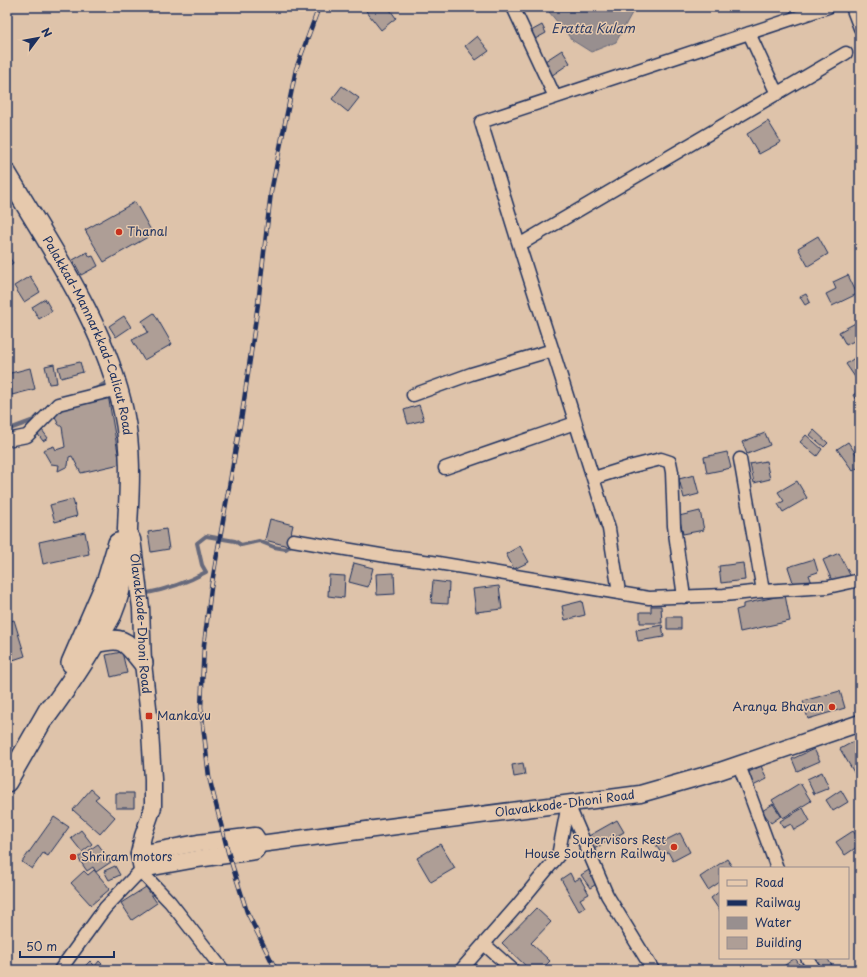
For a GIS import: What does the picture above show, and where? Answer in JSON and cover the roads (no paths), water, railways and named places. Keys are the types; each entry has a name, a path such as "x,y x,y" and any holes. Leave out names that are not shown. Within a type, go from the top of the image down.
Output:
{"highway":[{"name":"Palakkad-Mannarkkad-Calicut Road","path":"7,174 78,294 108,358 124,416 130,456 127,545 122,586 112,615 70,683 45,718 7,782"},
{"name":"Palakkad-Mannarkkad-Calicut Road","path":"45,718 78,648 107,580 128,510"},
{"path":"95,643 118,639 129,646 143,663"}],"main road":[{"name":"Olavakkode-Dhoni Road","path":"128,510 141,608 143,663 149,716 153,779 153,806 143,836 141,862 198,859 255,851 260,844 640,794 739,765 860,723"}],"street":[{"path":"513,7 555,98"},
{"path":"619,592 609,529 481,122 828,7"},
{"path":"852,7 860,28"},
{"path":"749,33 777,94"},
{"path":"519,246 846,53"},
{"path":"413,395 471,374 553,350"},
{"path":"7,440 27,436 58,404 118,390"},
{"path":"445,468 575,423"},
{"path":"594,478 661,459 670,462 672,472 674,526 684,597"},
{"path":"740,459 763,591"},
{"path":"294,540 649,598 724,595 828,587 860,580"},
{"path":"739,765 777,867"},
{"path":"461,970 558,856 568,804"},
{"path":"568,804 607,896 653,970"},
{"path":"60,970 104,908 141,862"},
{"path":"141,862 145,876 175,908 223,970"},
{"path":"484,944 513,970"},
{"path":"808,959 815,970"}],"water":[{"name":"Eratta Kulam","path":"545,7 632,7 632,13 616,42 591,52 572,40"}],"waterway":[{"path":"92,390 109,381"},
{"path":"7,430 34,420 39,415"},
{"path":"143,594 175,586 206,572 202,565 197,543 206,536 235,541 241,545 259,541 274,547 286,549 294,543"}],"railway":[{"path":"276,970 247,912 228,852 209,777 201,707 204,645 211,588 242,414 258,304 271,192 296,69 319,7"}],"place":[{"name":"Thanal","path":"119,232"},
{"name":"Aranya Bhavan","path":"832,707"},
{"name":"Mankavu","path":"149,716"},
{"name":"Supervisors Rest House Southern Railway","path":"674,847"},
{"name":"Shriram motors","path":"73,857"}]}
